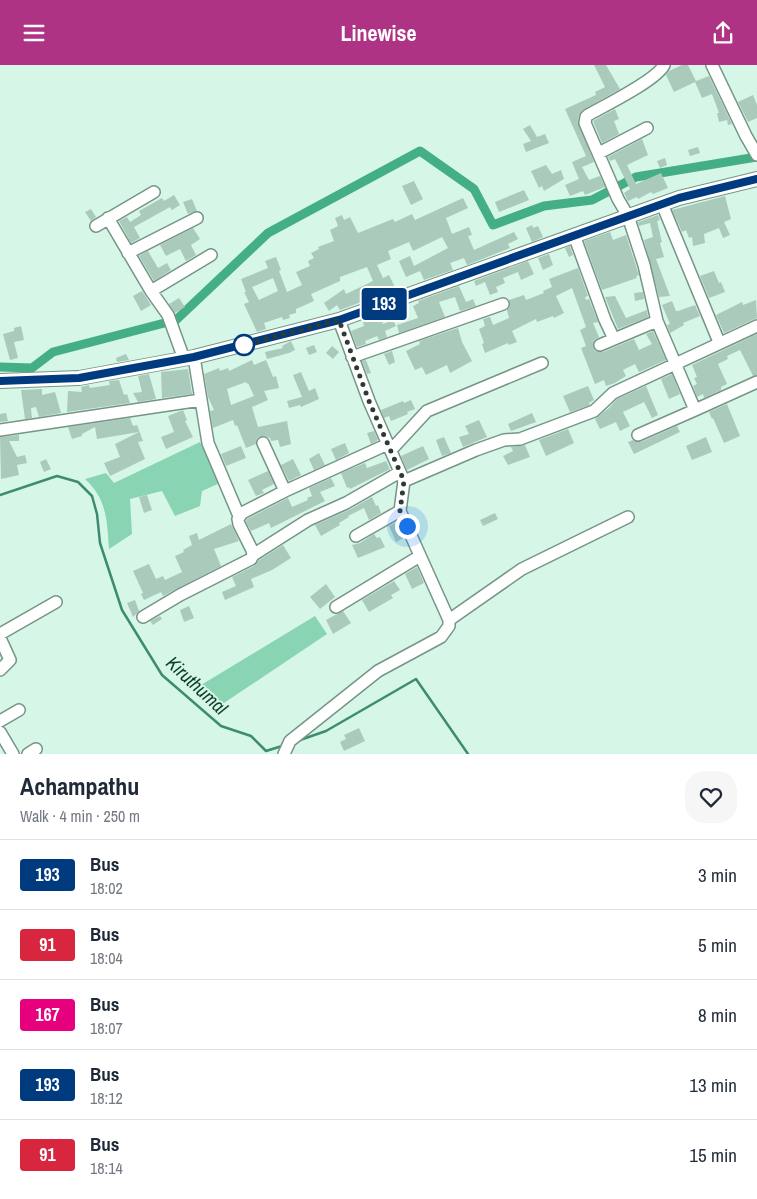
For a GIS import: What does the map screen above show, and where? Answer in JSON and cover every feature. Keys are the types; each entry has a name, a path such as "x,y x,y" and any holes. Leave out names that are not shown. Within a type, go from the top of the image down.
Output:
{"main road":[{"path":"0,381 79,378 189,358 339,320 679,198 757,179"}],"street":[{"path":"664,65 659,71 623,96 588,115 585,123 618,199 628,216 644,265 657,321 695,410"},
{"path":"712,65 756,154"},
{"path":"599,153 647,128"},
{"path":"96,226 154,192"},
{"path":"662,204 719,342"},
{"path":"108,218 151,291 168,315 176,335 189,358 201,400 211,453 240,516 238,523 252,550 252,555"},
{"path":"128,253 197,218"},
{"path":"574,235 605,320 614,339"},
{"path":"151,291 211,255"},
{"path":"352,357 503,304"},
{"path":"287,747 378,671 441,637 449,625 400,511 402,477 369,401 339,320"},
{"path":"600,345 657,321"},
{"path":"143,617 180,595 247,562 252,555 308,520 402,477 476,450 504,441 520,439 594,411 613,393 719,342 757,326"},
{"path":"240,516 285,491 390,447 427,411 542,363"},
{"path":"638,435 757,382"},
{"path":"0,429 201,400"},
{"path":"263,443 285,491"},
{"path":"356,536 400,511"},
{"path":"448,620 522,569 628,517"},
{"path":"336,607 420,556"},
{"path":"0,670 10,660 0,636 56,602"},
{"path":"0,721 19,710"},
{"path":"0,732 13,754"}],"green space":[{"path":"200,442 220,483 202,491 200,506 175,516 162,491 130,499 132,534 109,549 102,503 98,494 85,479 106,473 114,483"},
{"path":"315,616 327,634 221,705 201,685"}],"building":[{"path":"594,65 606,65 620,89 583,110 579,115 578,122 594,162 582,167 589,180 600,176 605,187 585,195 583,191 570,196 565,185 579,179 572,162 586,156 565,109 596,95 595,92 605,87"},
{"path":"682,65 688,65 696,81 709,76 732,124 728,125 727,120 719,122 717,113 719,113 712,94 702,98 695,82 674,92 666,75 669,71"},
{"path":"753,95 757,105 757,118 748,122 738,102"},
{"path":"615,109 619,119 614,121 619,134 602,143 593,121"},
{"path":"530,125 537,137 545,134 549,143 526,152 523,144 531,141 523,129"},
{"path":"642,139 648,155 627,165 636,184 661,173 668,188 628,201 624,193 630,189 615,159 610,161 608,157"},
{"path":"698,147 700,153 690,156 688,150"},
{"path":"665,158 667,165 660,168 657,161"},
{"path":"546,165 552,174 561,170 564,179 544,191 542,186 539,188 531,171"},
{"path":"414,181 423,199 411,205 402,186"},
{"path":"524,190 529,200 499,212 495,202"},
{"path":"174,195 180,205 172,210 170,207 134,227 140,238 131,243 119,221 127,217 130,222 141,215 139,211 162,198 164,201"},
{"path":"725,196 731,219 724,222 730,235 723,238 719,228 704,234 705,243 693,246 692,237 689,238 686,230 682,232 672,210"},
{"path":"463,198 468,208 446,218 452,234 469,227 472,235 468,236 474,250 514,232 518,239 508,244 510,248 467,265 464,258 450,263 453,270 424,280 420,271 406,277 399,261 410,256 414,266 448,248 442,237 413,251 409,242 388,251 391,259 377,265 383,278 389,275 396,289 340,310 337,305 329,311 324,303 344,289 346,294 373,281 367,267 340,277 340,281 311,294 314,301 296,309 296,313 289,315 290,318 283,320 282,317 264,323 266,329 257,332 244,304 249,302 241,279 268,268 265,261 276,257 287,292 302,285 296,272 310,266 308,261 314,258 311,253 319,249 318,247 334,241 330,230 338,226 335,218 342,215 344,220 350,217 358,233 393,219 395,222 412,214 415,220","holes":["273,278 278,291 259,300 252,287"]},
{"path":"192,199 197,211 188,214 183,202"},
{"path":"91,209 96,217 91,221 85,212"},
{"path":"658,215 660,220 657,221 662,242 660,243 664,257 656,259 670,296 659,297 644,240 653,237 650,223 639,226 638,222"},
{"path":"532,225 533,228 538,226 543,237 532,242 526,228"},
{"path":"193,228 200,239 191,245 196,255 186,261 180,249 166,256 160,245"},
{"path":"610,232 613,240 626,235 639,275 636,276 637,278 602,290 584,241"},
{"path":"570,246 573,255 569,257 565,248"},
{"path":"148,251 158,268 167,263 171,270 154,281 139,256"},
{"path":"549,254 553,265 543,270 538,258"},
{"path":"528,261 534,274 521,280 518,272 503,278 505,283 496,287 498,292 490,295 485,282 476,286 474,281"},
{"path":"578,268 588,296 585,297 586,300 589,299 598,322 593,323 599,337 594,340 595,351 603,352 634,339 639,350 652,344 646,334 653,331 666,360 639,372 635,364 623,370 626,376 615,383 606,386 604,380 595,384 581,348 586,346 580,330 586,327 572,288 556,296 564,313 554,318 553,316 537,322 536,319 512,331 517,342 509,345 508,343 485,353 479,329 485,326 483,319 490,317 493,325 509,318 507,310 510,306 509,300 524,295 526,300 544,293 543,291 552,287 549,279"},
{"path":"714,271 725,292 709,298 700,276"},
{"path":"459,286 466,302 473,299 476,306 460,311 455,297 439,302 445,317 399,333 397,325 418,318 413,306 419,303 418,301"},
{"path":"142,291 151,305 141,311 133,296"},
{"path":"643,292 644,299 635,301 634,293"},
{"path":"615,296 626,318 647,310 648,317 618,329 605,297"},
{"path":"179,298 185,307 175,313 169,304"},
{"path":"756,300 757,318 724,333 716,315 742,302 743,305"},
{"path":"672,301 676,311 695,305 700,316 683,323 684,325 670,333 667,325 670,324 662,305"},
{"path":"380,315 383,324 393,320 396,326 385,331 387,337 379,340 377,336 365,341 366,344 357,347 351,331 364,326 363,322"},
{"path":"21,326 24,340 14,342 18,358 10,360 3,334 14,331 14,328"},
{"path":"458,328 462,342 472,361 450,373 447,365 426,375 422,367 415,370 406,351 420,344 419,341"},
{"path":"757,334 757,375 753,376 740,350 727,356 728,359 718,364 727,384 721,387 721,390 704,398 703,394 697,397 693,386 697,384 694,378 697,377 692,365"},
{"path":"291,341 295,350 267,359 265,352 283,348 282,346"},
{"path":"314,345 317,352 309,355 306,348"},
{"path":"332,346 339,352 333,359 326,353"},
{"path":"392,351 395,362 389,365 384,354"},
{"path":"126,354 129,360 117,362 116,358"},
{"path":"252,360 254,365 266,360 273,377 276,376 279,388 264,391 268,400 252,407 258,427 287,421 291,444 280,447 278,440 271,441 270,438 263,436 257,438 256,444 246,448 237,425 235,426 233,420 213,428 210,411 214,410 208,397 204,374 219,368 220,371 228,368 229,371","holes":["246,382 254,396 231,405 227,389"]},
{"path":"366,360 371,373 367,374 362,361"},
{"path":"188,369 192,394 162,398 161,372"},
{"path":"301,372 309,391 315,388 319,399 301,407 300,405 289,408 287,401 302,397 293,375"},
{"path":"149,374 156,399 138,402 133,393 142,392 138,376"},
{"path":"672,374 680,394 669,399 661,379"},
{"path":"119,380 124,395 127,394 130,403 67,412 68,391 82,392 81,387 89,385 90,388 110,385 109,381"},
{"path":"588,386 594,400 589,403 590,405 570,412 563,396"},
{"path":"646,386 658,415 652,418 644,402 623,412 630,426 620,431 616,422 600,429 595,419 617,399"},
{"path":"42,389 42,395 55,392 61,413 39,417 36,407 31,408 32,418 25,419 21,390"},
{"path":"411,400 415,409 407,412 408,414 391,421 389,416 384,418 381,410 403,401 404,403"},
{"path":"727,404 740,436 724,443 709,412"},
{"path":"183,410 187,420 185,421 193,437 166,449 161,437 174,432 168,416"},
{"path":"6,413 8,421 0,422 0,414"},
{"path":"532,413 536,422 511,431 508,424"},
{"path":"130,418 133,426 137,425 143,441 138,442 145,459 110,476 104,463 120,457 115,444 139,432 97,439 95,427 82,434 82,436 72,439 68,427"},
{"path":"479,420 487,437 463,447 459,437 469,434 465,426"},
{"path":"677,426 680,432 634,454 628,442 633,440 641,442"},
{"path":"568,429 574,443 546,456 539,440"},
{"path":"374,431 378,440 371,444 367,433"},
{"path":"19,435 19,441 9,441 17,457 25,455 27,463 17,465 19,475 1,479 0,437"},
{"path":"444,437 451,453 442,456 436,440"},
{"path":"706,437 712,452 692,460 686,446"},
{"path":"345,443 349,453 336,460 331,449"},
{"path":"525,445 530,457 508,465 503,456 513,451 511,447"},
{"path":"241,446 246,458 226,466 221,454"},
{"path":"423,446 429,459 407,470 401,456"},
{"path":"319,453 325,465 314,470 309,459"},
{"path":"46,459 51,469 44,472 40,462"},
{"path":"293,459 301,475 289,481 281,465"},
{"path":"386,461 390,469 350,489 349,487 347,488 341,473 365,463 367,468"},
{"path":"268,471 274,484 262,490 264,493 256,496 248,480"},
{"path":"331,478 335,486 320,492 325,501 271,528 269,523 251,531 246,522 247,519 288,498 292,507 308,500 307,498 312,496 309,488"},
{"path":"147,495 152,510 144,513 139,497"},
{"path":"372,497 381,513 369,520 364,508 348,516 339,523 340,525 321,536 315,525 349,510"},
{"path":"495,513 498,519 483,526 480,520"},
{"path":"397,522 404,538 396,542 389,526"},
{"path":"231,524 239,541 214,549 221,566 163,596 161,592 144,600 141,594 143,593 133,571 149,564 156,579 163,576 165,580 182,572 175,556 184,552 183,550 192,545 189,536 197,533 199,540"},
{"path":"374,534 377,538 380,537 385,547 358,558 352,545 360,543"},
{"path":"283,545 291,558 272,570 251,579 254,587 225,600 222,592 236,586 232,577 254,566 259,560"},
{"path":"417,567 424,583 412,589 405,574"},
{"path":"394,581 400,590 391,595 393,598 369,612 362,600"},
{"path":"326,584 335,597 320,609 310,597"},
{"path":"135,600 139,611 133,617 127,603"},
{"path":"189,606 194,618 184,622 180,610"},
{"path":"343,611 351,623 333,634 326,620"},
{"path":"160,616 162,619 153,625 150,621"},
{"path":"359,728 365,741 344,751 340,742 346,739 344,735"}],"waterway":[{"path":"0,367 32,368 53,352 176,320 268,233 420,151 474,189 493,225 544,206 592,200 636,177 757,157"},
{"name":"Kiruthumal","path":"0,495 57,476 78,482 92,496 97,514 100,543 122,610 162,675 221,726 251,736 266,751 282,746"},
{"name":"Kiruthumal","path":"300,740 326,731 416,679 468,754"}],"bus line":[{"name":"193","path":"0,381 79,378 194,357 339,320 679,198 757,179"}],"route":[{"path":"244,345 242,345 339,320 369,401 404,481 400,511 407,526"}]}
